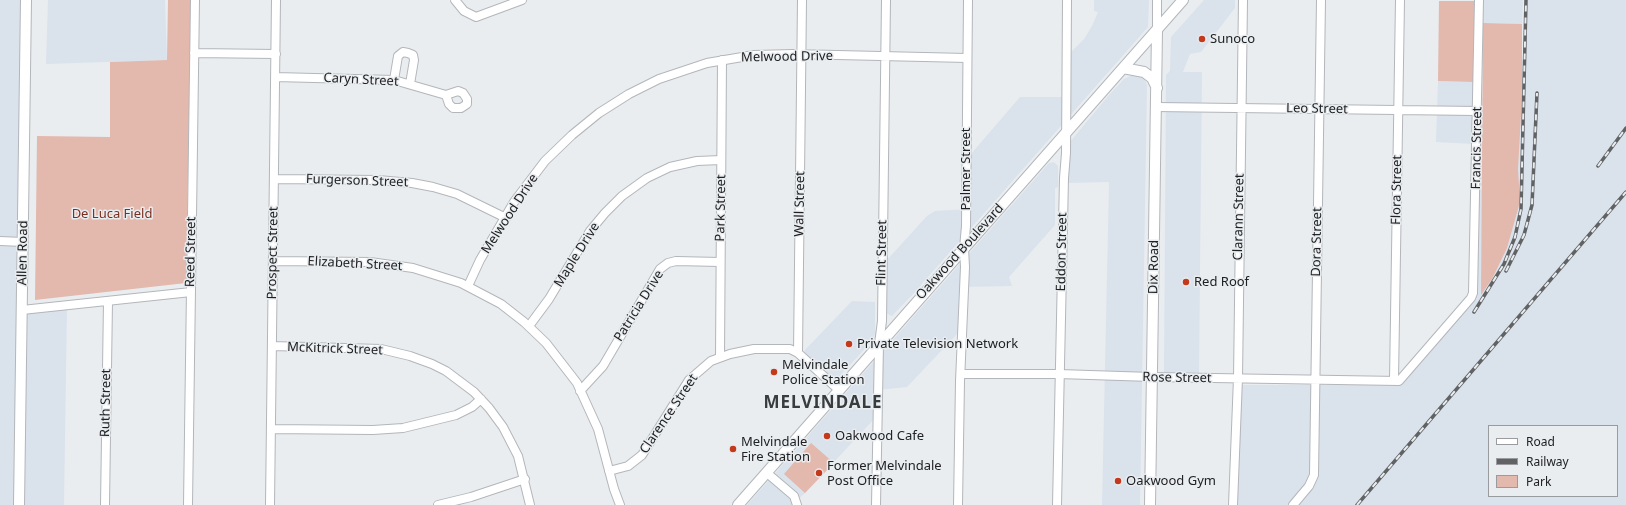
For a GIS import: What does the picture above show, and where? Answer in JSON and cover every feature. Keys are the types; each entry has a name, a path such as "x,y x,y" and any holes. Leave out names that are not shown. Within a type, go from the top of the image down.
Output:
{"main road":[{"name":"Allen Road","path":"19,505 26,0"},
{"name":"Oakwood Boulevard","path":"738,505 1183,0"},
{"name":"Dix Road","path":"1150,505 1157,30"},
{"path":"1123,68 1144,72 1152,78 1157,89"}],"street":[{"name":"Reed Street","path":"188,505 195,0"},
{"name":"Prospect Street","path":"270,505 276,0"},
{"path":"455,0 464,11 476,17 522,0"},
{"name":"Wall Street","path":"798,353 802,0"},
{"name":"Flint Street","path":"876,505 879,344 882,321 886,0"},
{"name":"Palmer Street","path":"958,505 965,267 964,248 966,226 968,0"},
{"name":"Eddon Street","path":"1057,505 1067,0"},
{"path":"1157,0 1157,30"},
{"name":"Clarann Street","path":"1233,505 1238,378 1240,108 1244,0"},
{"name":"Dora Street","path":"1293,505 1310,483 1314,475 1322,0"},
{"name":"Flora Street","path":"1394,380 1400,0"},
{"name":"Francis Street","path":"1394,380 1399,381 1404,377 1472,295 1474,286 1479,0"},
{"path":"394,80 398,56 403,52 408,53 413,55 414,60 410,84"},
{"path":"194,53 276,54"},
{"name":"Melwood Drive","path":"468,286 480,260 523,190 545,161 572,135 599,113 629,94 659,78 689,67 754,55 967,58"},
{"name":"Park Street","path":"720,356 722,60"},
{"name":"Caryn Street","path":"275,77 394,80 446,95"},
{"name":"Leo Street","path":"1156,107 1477,111"},
{"name":"Maple Drive","path":"529,326 549,299 590,231 622,196 647,178 670,167 697,161 721,160"},
{"name":"Furgerson Street","path":"274,179 378,180 419,184 457,194 506,218"},
{"path":"0,241 23,242"},
{"name":"Elizabeth Street","path":"273,261 392,264 430,273 468,286 501,304 529,326 557,355 577,383 598,429 620,505"},
{"name":"Patricia Drive","path":"580,391 603,366 660,269 668,263 676,261 720,262"},
{"path":"22,310 191,292"},
{"name":"Ruth Street","path":"105,505 108,301"},
{"name":"McKitrick Street","path":"272,346 363,348 399,353 432,364 446,371 465,384 481,399 497,418 518,456 525,479 530,505"},
{"name":"Clarence Street","path":"609,471 628,466 642,455 689,380 703,367 720,356 754,348 790,349 798,353"},
{"path":"798,353 839,390"},
{"name":"Rose Street","path":"961,374 1059,374 1315,380 1394,380"},
{"path":"271,429 373,430 402,428 456,415 472,407 481,399"},
{"path":"767,473 794,496 797,505"},
{"path":"438,505 471,497 525,479"}],"shaded area":[{"path":"0,0 26,0 22,310 67,305 64,505 0,505"},
{"path":"48,0 165,0 167,60 46,64"},
{"path":"1094,0 1149,0 1148,27 913,294 892,316 885,313 886,261 927,216 935,211 969,209 970,155 1020,97 1069,97 1071,52 1084,39 1092,26 1098,12 1094,11"},
{"path":"1204,0 1235,0 1235,8 1201,52 1190,54 1183,72 1202,72 1199,373 1164,373 1166,75 1170,71 1171,37"},
{"path":"1483,0 1523,0 1522,24 1483,23"},
{"path":"1526,0 1626,0 1626,505 1236,505 1239,385 1396,385 1472,295 1477,98 1524,96"},
{"path":"1130,76 1144,78 1147,85 1140,505 1102,505 1109,182 1068,183 1069,143 1109,95 1124,79"},
{"path":"1438,81 1473,82 1473,144 1436,142"},
{"path":"1054,162 1058,166 1058,187 1055,188 1055,225 1009,277 1012,286 961,287 958,333 907,387 877,390 875,418 805,493 792,505 747,505 1049,163"},
{"path":"852,301 875,302 875,333 873,340 837,379 833,379 809,358 804,351"}],"green space":[{"name":"De Luca Field","path":"168,0 191,0 186,283 35,300 37,136 110,137 110,62 167,60"},
{"path":"1439,1 1475,1 1473,82 1438,81"},
{"path":"1483,23 1522,24 1522,97 1518,169 1520,202 1507,248 1492,279 1481,295"},
{"path":"811,443 834,463 805,493 784,474"}],"railway":[{"path":"1474,312 1504,264 1515,237 1521,209 1526,0"},
{"path":"1506,271 1524,235 1532,205 1537,93"},
{"path":"1598,166 1626,128"},
{"path":"1357,505 1626,192"}],"place":[{"name":"Sunoco","path":"1202,39"},
{"name":"Red Roof","path":"1186,282"},
{"name":"Private Television Network","path":"849,344"},
{"name":"Melvindale Police Station","path":"774,372"},
{"name":"Oakwood Cafe","path":"827,436"},
{"name":"Melvindale Fire Station","path":"733,449"},
{"name":"Former Melvindale Post Office","path":"819,473"},
{"name":"Oakwood Gym","path":"1118,481"}],"district":[{"name":"MELVINDALE","path":"823,403"}]}
